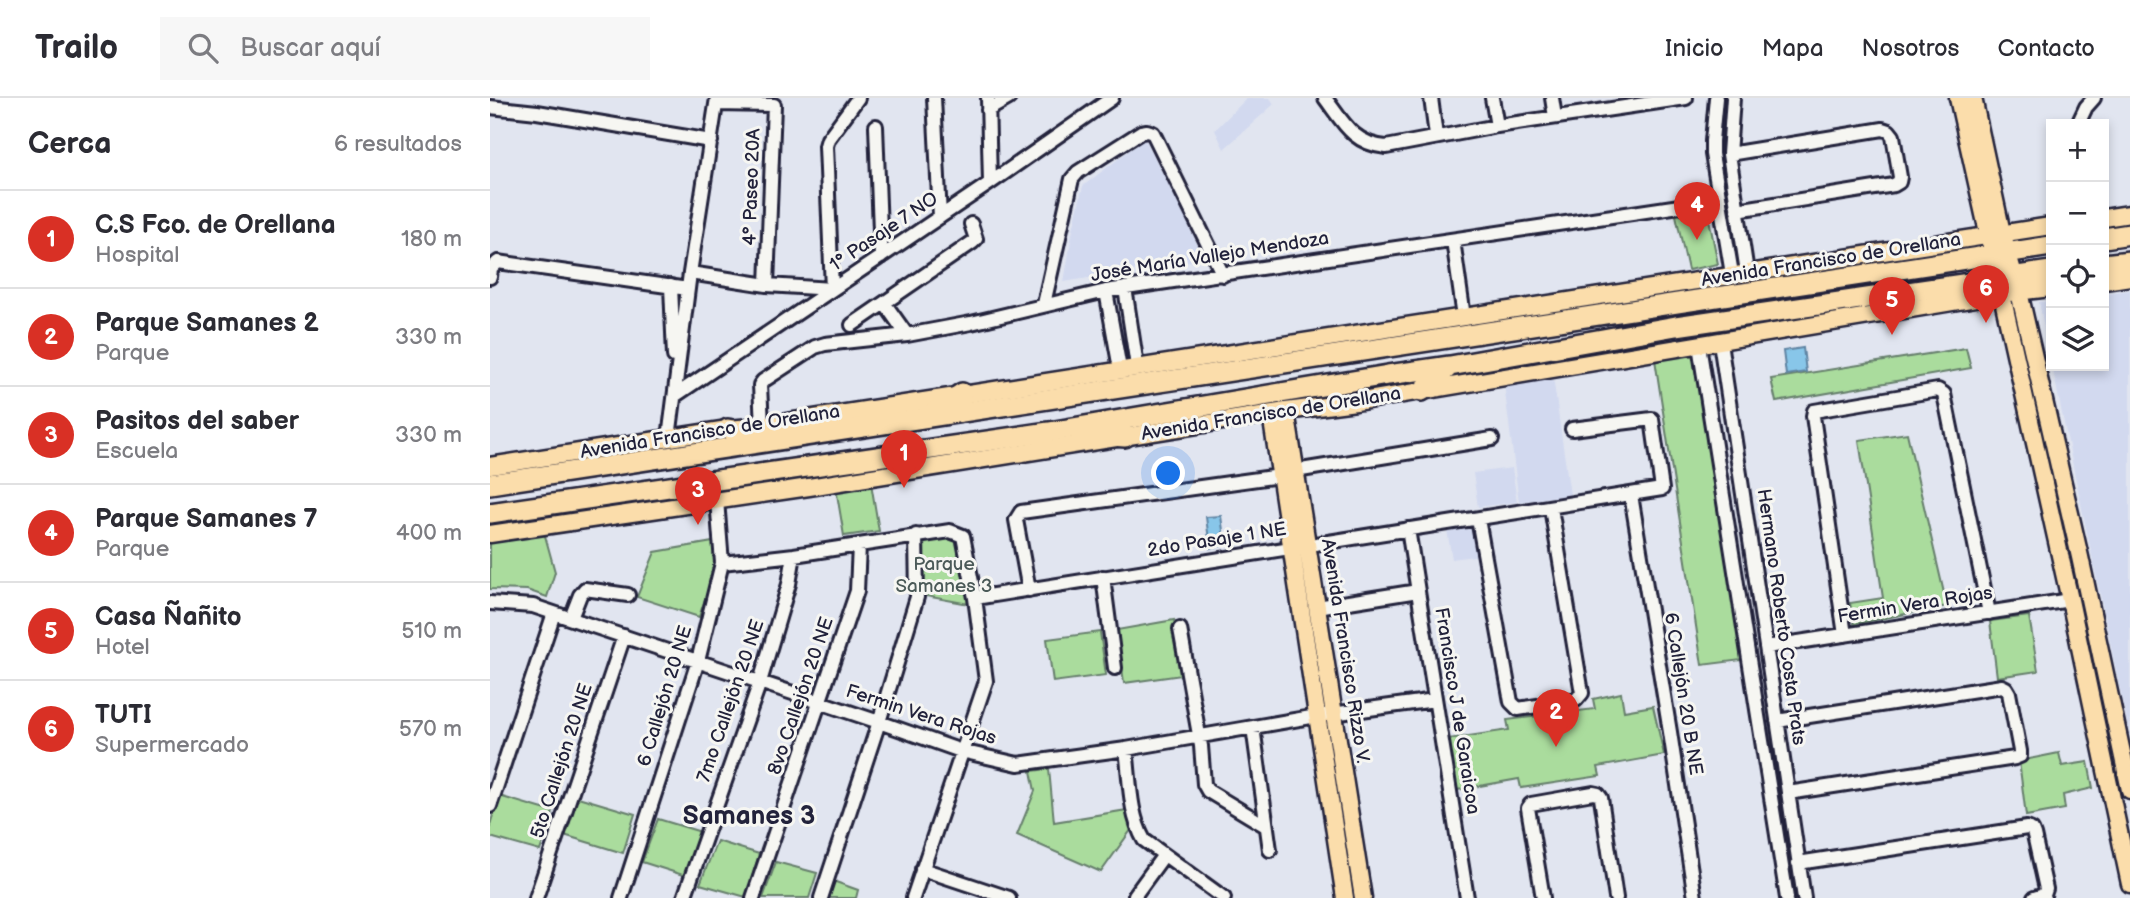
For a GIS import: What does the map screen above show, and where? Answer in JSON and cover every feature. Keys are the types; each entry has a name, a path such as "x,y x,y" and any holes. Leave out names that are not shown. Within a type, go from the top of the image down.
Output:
{"highway":[{"path":"2109,237 2130,234"},
{"name":"Avenida Francisco de Orellana","path":"490,484 765,434 925,417 1998,244 2046,246"},
{"path":"2109,263 2130,261"},
{"name":"Avenida Francisco de Orellana","path":"490,513 1049,432 1676,326 2008,285 2046,273"},
{"path":"1422,391 1450,366"},
{"path":"925,417 962,393"},
{"path":"729,429 765,434"},
{"path":"1049,432 1125,437"}],"main road":[{"path":"1958,98 2080,557 2130,789"},
{"path":"1973,98 1998,244"},
{"path":"2109,217 2130,214"},
{"name":"Avenida Francisco de Orellana","path":"765,434 962,393 1740,273 1998,244 2046,228"},
{"path":"2109,280 2130,277"},
{"path":"2008,285 2070,600 2130,884"},
{"name":"Avenida Francisco de Orellana","path":"490,534 1344,404 1720,342 2008,285 2046,288"},
{"name":"Avenida Francisco Rizzo V.","path":"1278,412 1326,715 1363,898"},
{"name":"Avenida Francisco de Orellana","path":"490,466 729,429"},
{"name":"Avenida Francisco Rizzo V.","path":"1299,546 1317,607 1345,898"}],"street":[{"path":"690,273 767,285 832,289 826,146 828,139 859,98"},
{"path":"934,98 940,217"},
{"path":"990,183 988,104 1009,98"},
{"name":"1° Pasaje 7 NO","path":"676,395 1112,98"},
{"path":"1325,98 1349,130 1361,141 1386,147 1555,117 1612,103 1686,98"},
{"path":"1431,98 1436,136"},
{"path":"1492,98 1497,126"},
{"path":"1552,98 1555,117"},
{"path":"1716,98 1712,141 1720,200 1740,273"},
{"path":"1733,98 1729,154 1737,210 1740,273"},
{"path":"2080,119 2094,98"},
{"path":"669,438 690,273 717,101"},
{"name":"4° Paseo 20A","path":"717,101 775,102 767,285"},
{"path":"490,107 537,112 710,141"},
{"path":"876,126 881,257"},
{"path":"1729,154 1884,129 1893,136 1900,177 1899,182 1894,185 1737,210"},
{"path":"1044,304 1072,179 1077,172 1141,132 1147,131 1153,133 1223,275"},
{"name":"José María Vallejo Mendoza","path":"765,434 760,386 763,381 815,347 825,344 907,335 971,323 1106,291 1720,200"},
{"path":"852,326 973,242 976,235 971,224"},
{"path":"1453,240 1464,317"},
{"path":"490,277 491,269 498,262 688,289"},
{"path":"671,286 676,395"},
{"path":"1125,288 1137,366"},
{"path":"1106,291 1120,369"},
{"path":"885,304 907,335"},
{"name":"Hermano Roberto Costa Prats","path":"1720,342 1804,898"},
{"name":"Hermano Roberto Costa Prats","path":"1699,345 1787,898"},
{"path":"1845,635 1814,411 1938,390 1944,394 1989,613"},
{"name":"2do Pasaje 1 NE","path":"975,598 1662,489 1652,419 1572,429"},
{"path":"1029,590 1016,520 1021,512 1287,473 1492,439"},
{"name":"6 Callejón 20 B NE","path":"1631,495 1695,898"},
{"name":"6 Callejón 20 NE","path":"621,898 698,661 722,563 717,500"},
{"path":"1478,519 1511,702 1518,709 1576,700 1582,693 1551,508"},
{"name":"Francisco J de Garaicoa","path":"1408,529 1467,898"},
{"path":"722,563 950,531 962,536 975,598 986,681 913,898"},
{"path":"821,898 917,597 915,535"},
{"path":"1731,541 1750,538"},
{"name":"8vo Callejón 20 NE","path":"753,898 857,591 859,545"},
{"name":"7mo Callejón 20 NE","path":"684,898 760,682 789,584 794,555"},
{"path":"1103,578 1115,668"},
{"path":"571,618 585,589 628,595"},
{"path":"1317,607 1418,591"},
{"name":"Fermin Vera Rojas","path":"1766,647 2070,600"},
{"name":"Fermin Vera Rojas","path":"490,603 533,606 961,751 1018,764 1435,700"},
{"path":"490,806 554,613"},
{"path":"1180,629 1199,737 1204,784 1208,791 1266,826"},
{"name":"5to Callejón 20 NE","path":"536,898 624,636"},
{"path":"1777,721 2002,686 2009,693 2020,751 2020,756 2015,758 1788,793"},
{"path":"1253,727 1270,850"},
{"path":"1126,749 1135,818 1144,840 1224,898"},
{"path":"1543,898 1528,808 1531,804 1598,794 1601,797 1616,898"},
{"path":"1776,828 1793,826"},
{"path":"1798,863 2027,828 2032,830 2034,835 2046,889 2044,895 2034,898"},
{"path":"1135,895 1164,855"},
{"path":"922,869 1009,898"}],"shaded area":[{"path":"1247,98 1270,98 1274,104 1224,149 1215,130"},
{"path":"1143,140 1146,141 1182,211 1204,259 1064,282 1083,186"},
{"path":"2130,290 2130,737 2053,371 2109,371 2109,292"},
{"path":"2046,301 2046,337 2039,302"},
{"path":"1553,377 1570,495 1519,502 1504,384"},
{"path":"1512,468 1517,502 1478,507 1473,473"},
{"path":"1476,526 1481,555 1452,559 1447,530"}],"green space":[{"path":"1707,209 1718,264 1688,270 1676,215"},
{"path":"1699,345 1750,659 1702,665 1654,353"},
{"path":"1966,348 1971,368 1776,402 1771,379"},
{"path":"1907,433 1947,606 1854,624 1850,603 1883,598 1859,440"},
{"path":"871,483 879,531 844,536 836,488"},
{"path":"544,532 555,572 547,597 527,590 490,589 490,540"},
{"name":"Parque Samanes 3","path":"920,536 958,536 966,570 969,604 920,595"},
{"path":"713,542 717,563 699,617 637,597 655,552"},
{"path":"2029,616 2038,671 1997,677 1990,621"},
{"path":"1174,620 1182,675 1124,683 1117,630"},
{"path":"1100,632 1106,675 1053,682 1047,639"},
{"path":"1621,693 1624,711 1653,706 1664,755 1598,767 1600,776 1521,788 1519,779 1457,790 1448,739 1509,730 1507,720 1595,709 1593,699"},
{"path":"2059,753 2062,766 2088,762 2093,788 2063,795 2065,809 2026,816 2019,761"},
{"path":"1049,769 1054,822 1127,810 1131,830 1101,872 1017,835 1035,791 1031,771"},
{"path":"499,796 553,812 540,851 490,837 490,825"},
{"path":"578,797 635,814 623,853 564,835"},
{"path":"658,819 701,832 686,876 642,862"},
{"path":"717,841 759,854 746,897 700,884"},
{"path":"776,862 817,873 809,898 763,898"},
{"path":"833,881 858,890 856,898 827,898"}],"water":[{"path":"1803,348 1806,372 1786,375 1783,351"},
{"path":"1221,516 1225,545 1210,548 1206,517"}],"place":[{"name":"Parque Samanes 7","path":"1697,240"},
{"name":"TUTI","path":"1986,323"},
{"name":"Casa Ñañito","path":"1892,335"},
{"name":"C.S Fco. de Orellana","path":"904,488"},
{"name":"Pasitos del saber","path":"698,525"},
{"name":"Parque Samanes 2","path":"1556,747"}],"district":[{"name":"Samanes 3","path":"749,816"}]}
